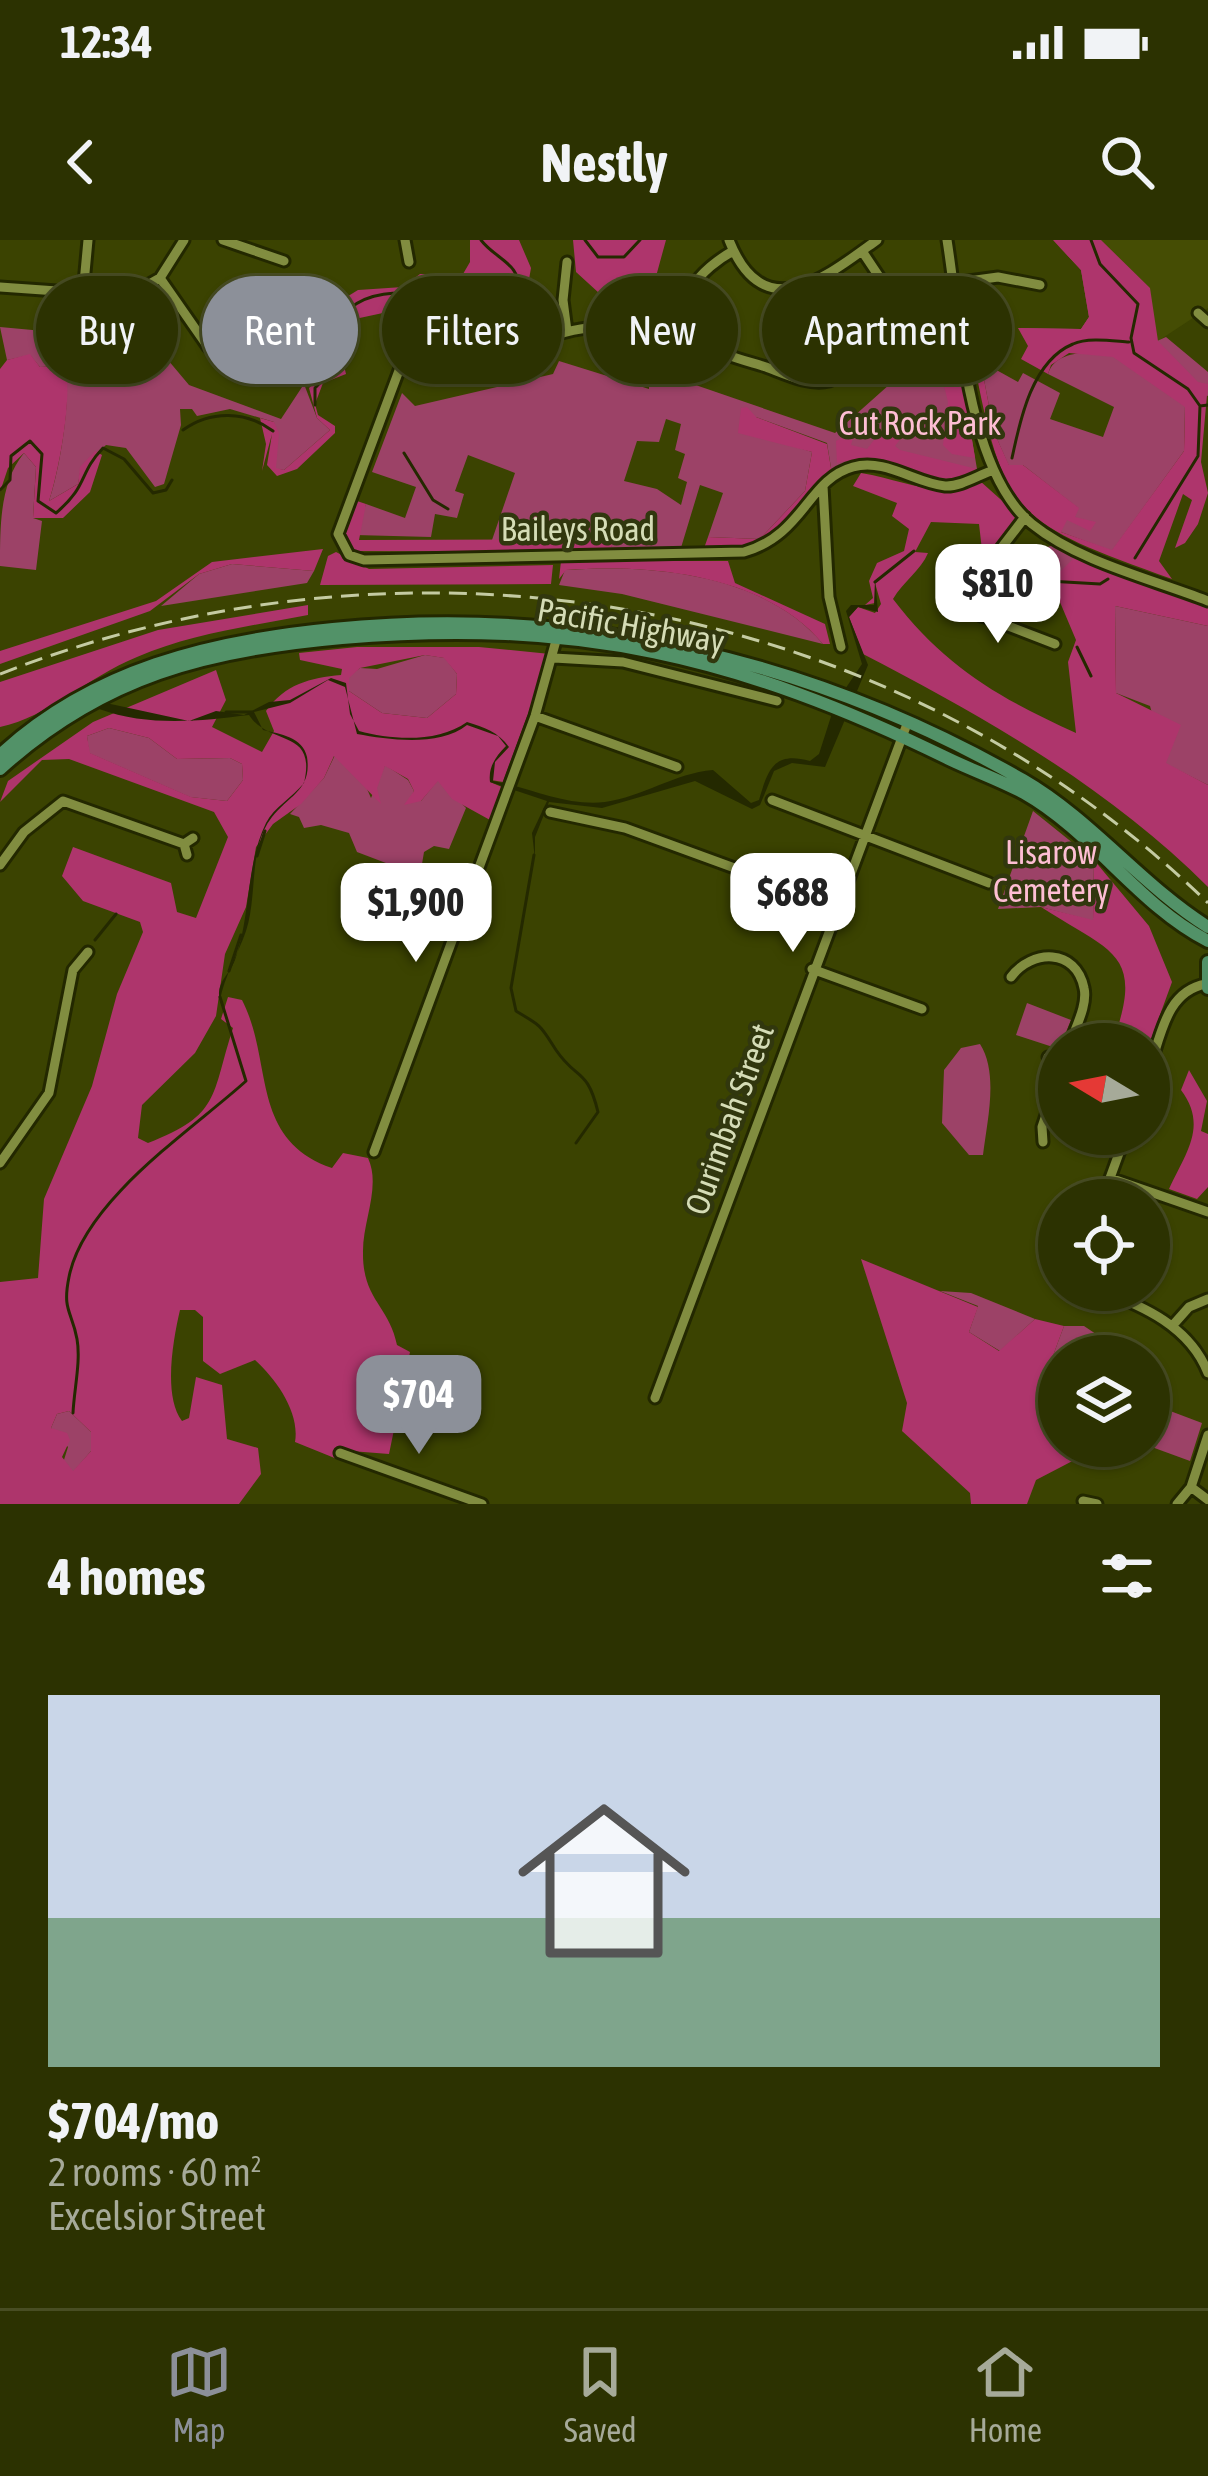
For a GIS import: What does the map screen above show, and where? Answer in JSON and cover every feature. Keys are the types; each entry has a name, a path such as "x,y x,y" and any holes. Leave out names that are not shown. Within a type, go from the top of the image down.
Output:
{"main road":[{"name":"Pacific Highway","path":"0,755 109,688 197,658 279,644 451,632 558,631 832,697 905,730 1054,800 1208,926"},
{"name":"Pacific Highway","path":"0,769 62,715"},
{"name":"Pacific Highway","path":"905,730 1054,813 1208,941"},
{"path":"1208,962 1208,985"}],"street":[{"path":"85,276 88,240"},
{"path":"161,276 184,240"},
{"path":"224,240 284,261"},
{"path":"258,253 263,240"},
{"path":"405,240 409,262"},
{"path":"699,276 731,246 762,282 794,289 822,282 877,240"},
{"path":"947,240 953,276"},
{"path":"738,358 810,382 826,382 902,323 898,305 862,251"},
{"path":"567,262 563,300 567,332"},
{"path":"1012,279 1040,284"},
{"path":"0,287 36,290"},
{"path":"178,303 202,337"},
{"path":"1198,313 1208,322"},
{"path":"562,333 586,331"},
{"name":"Baileys Road","path":"395,384 338,534 350,555 364,560 744,552 781,537 837,473 871,464 945,486 991,471"},
{"path":"974,384 991,471 1025,517 1071,546 1208,601"},
{"path":"823,486 829,597 841,646"},
{"path":"981,616 989,564 1025,517"},
{"path":"956,606 1055,644"},
{"path":"374,1152 535,716 558,631"},
{"name":"Pacific Highway","path":"554,658 622,662 777,701"},
{"path":"535,716 677,767"},
{"name":"Ourimbah Street","path":"655,1398 862,834 905,730"},
{"path":"772,800 989,883"},
{"path":"0,865 24,832 63,801 188,846"},
{"path":"550,812 580,823 625,829 836,905"},
{"path":"0,1163 49,1093 73,970 88,952"},
{"path":"1011,977 1024,959 1037,955 1054,957 1076,972 1085,998 1077,1023"},
{"path":"812,969 922,1009"},
{"path":"1167,1023 1174,1003 1191,987 1208,985"},
{"path":"1118,1155 1110,1178 1208,1213"},
{"path":"1173,1325 1190,1307 1208,1299"},
{"path":"1144,1311 1173,1325 1201,1356 1208,1373"},
{"path":"1177,1504 1191,1487 1208,1435"},
{"path":"340,1453 482,1504"},
{"path":"1191,1487 1208,1500"},
{"path":"1083,1502 1097,1504"}],"shaded area":[{"path":"470,240 519,240 531,268 530,276 417,276 463,274 470,262"},
{"path":"573,240 666,240 656,276 586,276 586,281 576,272"},
{"path":"1053,240 1101,240 1150,288 1158,341 1198,382 1208,384 1201,462 1208,493 1198,524 1185,543 1175,548 1192,500 1183,494 1159,561 1172,579 1077,542 1046,525 1006,479 993,446 978,384 985,384 994,432 1009,465 1023,465 1079,508 1075,517 1096,522 1090,531 1067,520 1061,532 1112,550 1184,451 1185,407 1113,357 1069,353 1051,365 1048,374 1021,359 1028,346 1018,328 1081,329 1089,317 1081,270"},
{"path":"1066,240 1208,240 1208,308 1158,341"},
{"path":"382,288 382,313 358,318 358,290"},
{"path":"30,354 36,362 36,384 67,384 64,434 49,501 78,484 80,467 95,451 102,455 90,492 63,518 33,518 36,467 24,453 8,468 0,492 0,369 7,360"},
{"path":"323,384 315,404 318,415 335,426 335,433 297,469 277,476 267,465 272,434 262,471 266,444 260,418 274,422 279,433 276,468 284,470 330,430 317,418 309,388"},
{"path":"944,384 962,384 975,458 952,454 943,445 948,402"},
{"path":"747,407 756,417 827,444 832,474 778,531 747,545 703,551 708,537 760,539 805,491 812,452 738,433 741,408"},
{"path":"903,423 905,433 895,446 900,450 977,469 944,479 873,462 837,463 836,441 855,431 851,445 867,449 885,426"},
{"path":"861,473 935,489 980,481 1018,515 992,550 982,550 979,524 931,522 915,552 928,553 893,599 953,662 1022,707 1076,733 1068,662 1076,640 1054,588 1046,586 1051,564 1061,571 1078,554 1208,607 1208,626 1115,606 1116,693 1181,725 1166,763 1208,785 1208,887 1088,786 956,704 863,654 849,617 858,607 875,613 881,604 875,583 875,603 865,605 873,598 869,581 877,563 904,551 909,529 892,516 897,503 853,486"},
{"path":"354,500 366,504 359,540 615,539 609,552 354,551 344,535"},
{"path":"323,549 314,571 232,564 199,574 150,611 0,664 0,651 156,601 212,562"},
{"path":"336,552 369,569 553,565 551,584 320,585 328,556"},
{"path":"561,561 728,561 735,583 825,624 830,644 823,644 799,620 770,602 739,588 705,578 634,569 566,570 559,579"},
{"path":"875,580 878,612 858,607 849,617 868,665 825,767 792,763 774,771 760,805 752,809 695,781 602,808 549,802 535,837 535,859 532,833 547,801 490,782 494,762 506,746 498,736 467,725 443,737 414,740 384,738 357,734 354,721 359,731 400,738 443,734 467,722 479,726 500,737 509,747 495,762 493,781 563,799 605,802 713,770 751,803 759,800 774,765 788,759 810,761 819,754 835,704 862,664 846,611 851,605 874,605"},
{"path":"308,605 308,615 157,649 35,715 0,727 0,682 158,630"},
{"path":"357,647 479,647 550,654 503,782 491,780 490,770 490,782 502,787 490,820 452,799 438,781 421,801 404,805 414,791 408,779 385,766 377,788 381,804 334,756 324,778 301,804 273,824 256,847 246,907 225,954 216,1016 195,1053 142,1105 138,1138 148,1143 201,1112 216,1087 233,1028 221,1019 228,997 242,1000 275,1118 287,1138 306,1155 332,1168 343,1153 368,1158 373,1180 364,1239 367,1281 397,1345 410,1352 389,1454 338,1450 337,1459 295,1442 290,1409 271,1377 255,1360 220,1374 203,1361 203,1317 195,1310 180,1310 171,1383 182,1421 189,1418 196,1377 222,1385 227,1439 258,1448 261,1474 239,1504 0,1504 0,1282 38,1278 44,1199 92,1086 117,994 143,932 140,922 83,901 62,876 73,847 171,883 177,912 196,918 228,837 214,812 69,759 42,760 0,802 8,781 93,722 216,670 226,700 212,727 262,752 274,731 266,711 281,694 299,684 341,675 342,669 300,660 299,653","holes":["425,655 444,658 457,674 456,694 427,718 382,713 349,691 349,678 360,668","109,728 149,738 177,759 230,758 242,764 243,780 227,801 191,797 90,753 87,736","69,1411 91,1432 91,1451 73,1471 62,1457 70,1440 67,1433 51,1428 57,1414"]},
{"path":"331,678 346,683 348,699 345,687 328,680 290,703 254,712 262,727 249,715 190,721 216,711 244,715 269,702 290,700"},
{"path":"106,703 187,721 137,718 99,709"},
{"path":"268,731 290,738 305,750 304,781 304,754 289,740"},
{"path":"303,784 272,817 264,829 269,817"},
{"path":"264,830 250,917 237,952"},
{"path":"1094,860 1149,926 1172,982 1157,1023 1119,1023 1125,990 1116,958 1041,907 1093,920"},
{"path":"1189,1070 1207,1101 1201,1131 1208,1134 1208,1187 1197,1199 1170,1189 1194,1127 1181,1090"},
{"path":"861,1259 978,1307 969,1332 999,1351 1035,1319 1064,1326 1061,1335 1038,1335 1038,1467 1061,1467 1036,1480 1027,1504 971,1504 970,1493 902,1431 907,1403"}],"green space":[{"path":"1053,240 1157,341 1166,337 1208,372 1208,396 1140,374 1185,406 1184,451 1112,551 1061,532 1062,523 1078,508 1023,465 1009,466 994,432 985,384 1012,384 1012,379 1018,382 1023,373 1060,393 1050,419 1103,437 1114,407 1048,374 1058,360 1084,352 1018,328 1081,329 1089,317 1081,270"},
{"path":"0,327 36,330 36,362 30,355 7,360"},
{"name":"Cut Rock Park","path":"562,362 586,369 586,384 633,384 649,389 649,384 693,384 835,433 890,384 963,384 977,469 942,479 869,464 832,474 827,443 756,417 759,435 812,452 805,491 760,539 708,537 723,493 700,485 680,551 609,552 614,540 492,540 515,473 468,455 455,491 464,494 457,518 435,514 431,537 355,535 366,504 405,518 416,487 372,472 402,393 415,406 510,384 562,384","holes":["666,419 681,424 675,450 685,454 678,478 687,482 681,505 657,489 624,481 637,441 659,442"]},
{"path":"178,372 189,385 281,419 304,384 317,418 330,430 284,470 276,469 274,422 230,409 197,416 192,409 180,409 181,425 164,484 155,487 126,448 106,445 81,467 78,484 49,501 66,414 66,384 178,384"},
{"path":"24,453 36,467 33,518 42,521 36,570 0,566 6,491"},
{"path":"1058,544 1078,554 1054,588 1058,608 1000,556 1009,546 1026,553"},
{"path":"232,564 314,571 307,583 161,606 199,574"},
{"path":"633,569 704,578 770,602 823,644 622,594 559,585 565,570"},
{"path":"1115,606 1208,626 1208,785 1166,764 1150,706 1116,693"},
{"path":"425,655 445,658 457,674 456,694 427,718 382,713 349,691 348,677 360,668 377,669"},
{"path":"109,728 149,738 177,759 230,758 242,764 243,780 227,801 190,797 89,753 87,736"},
{"path":"335,755 364,782 371,798 385,765 408,780 414,791 410,800 421,801 438,780 466,808 449,849 434,846 424,852 420,876 357,852 349,833 321,825 304,828 299,817 290,814 324,778"},
{"name":"Lisarow Cemetery","path":"1033,811 1094,860 1093,921 1041,907 998,909"},
{"path":"1027,1003 1071,1020 1038,1023 1038,1042 1016,1035"},
{"path":"980,1044 989,1069 989,1113 983,1155 969,1155 942,1123 944,1070 961,1048"},
{"path":"940,1291 971,1293 1035,1319 1000,1351 969,1332 978,1306"},
{"path":"1064,1326 1084,1326 1098,1335 1061,1335"},
{"path":"69,1411 91,1432 91,1451 73,1472 63,1463 68,1447 51,1428 57,1414"},
{"path":"1170,1411 1202,1423 1190,1461 1170,1454"}],"waterway":[{"path":"315,405 315,388 342,360 331,338 342,316 358,302 401,293 495,304 517,291 512,268 481,240"},
{"path":"585,240 598,257 624,257 640,240"},
{"path":"942,240 944,249"},
{"path":"1091,240 1100,264 1138,304 1131,338 1134,353 1188,389 1200,406"},
{"path":"1012,458 1030,393 1059,352 1079,342 1129,342"},
{"path":"1135,558 1198,456 1200,406 1208,405"},
{"path":"183,430 205,419 228,416 273,431"},
{"path":"0,490 10,480 11,456 30,441 42,454 38,501 56,513 74,495 103,448 124,459 153,493 166,490 172,480"},
{"path":"404,453 433,500 448,509"},
{"path":"875,582 914,551"},
{"path":"1034,591 1048,581 1100,584 1108,579"},
{"path":"1077,647 1091,676"},
{"path":"226,712 252,712"},
{"path":"257,856 265,831"},
{"path":"534,855 511,988 516,1011 540,1027 590,1088 598,1112 576,1143"},
{"path":"95,940 116,914"},
{"path":"229,971 241,935"},
{"path":"73,1413 78,1348 67,1297 79,1248 117,1194 246,1081 220,997"}],"railway":[{"path":"0,674 157,625 317,598 478,594 638,612 794,652 942,714 1081,798 1208,903"}]}
